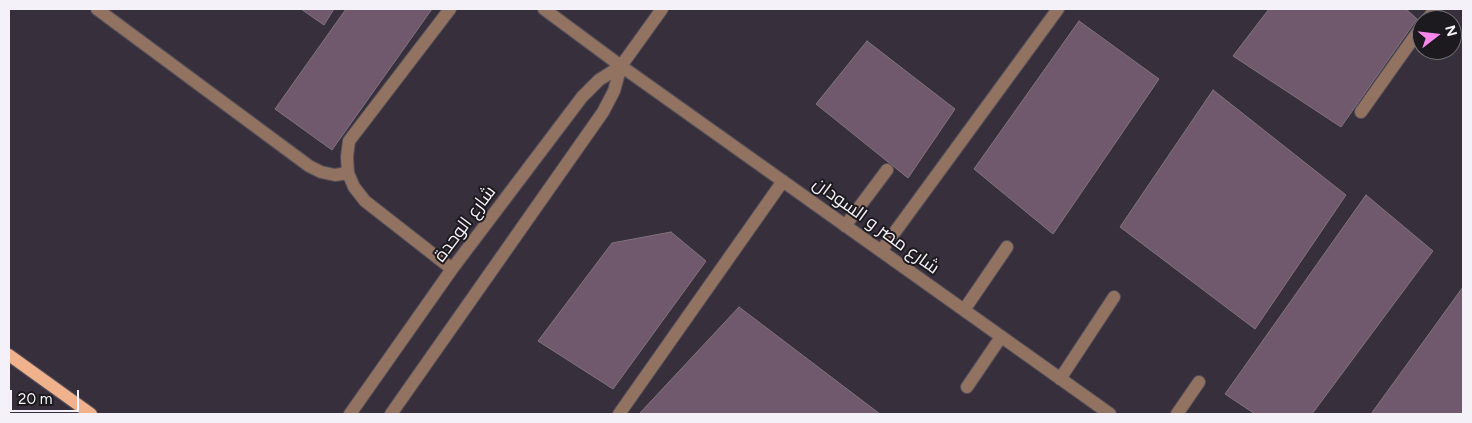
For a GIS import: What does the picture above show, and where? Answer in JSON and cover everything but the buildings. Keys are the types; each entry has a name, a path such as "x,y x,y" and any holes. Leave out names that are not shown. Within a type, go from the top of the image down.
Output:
{"main road":[{"path":"9,355 91,414"}],"lane":[{"path":"97,9 309,166 321,172 335,175 348,173"},
{"path":"450,9 349,141 347,157 348,173 354,187 364,201 452,269"},
{"name":"شارع مصر و السودان","path":"544,9 621,66 1110,414"},
{"name":"شارع الوحدة","path":"391,414 603,112 614,91 621,66 662,9"},
{"path":"881,251 1058,9"},
{"path":"1361,112 1412,40"},
{"name":"شارع الوحدة","path":"350,414 452,269 582,97 598,80 621,66"},
{"path":"846,226 887,170"},
{"path":"619,414 784,182"},
{"path":"964,310 1007,247"},
{"path":"1060,379 1114,297"},
{"path":"967,388 1001,337"},
{"path":"1177,414 1199,382"}]}
